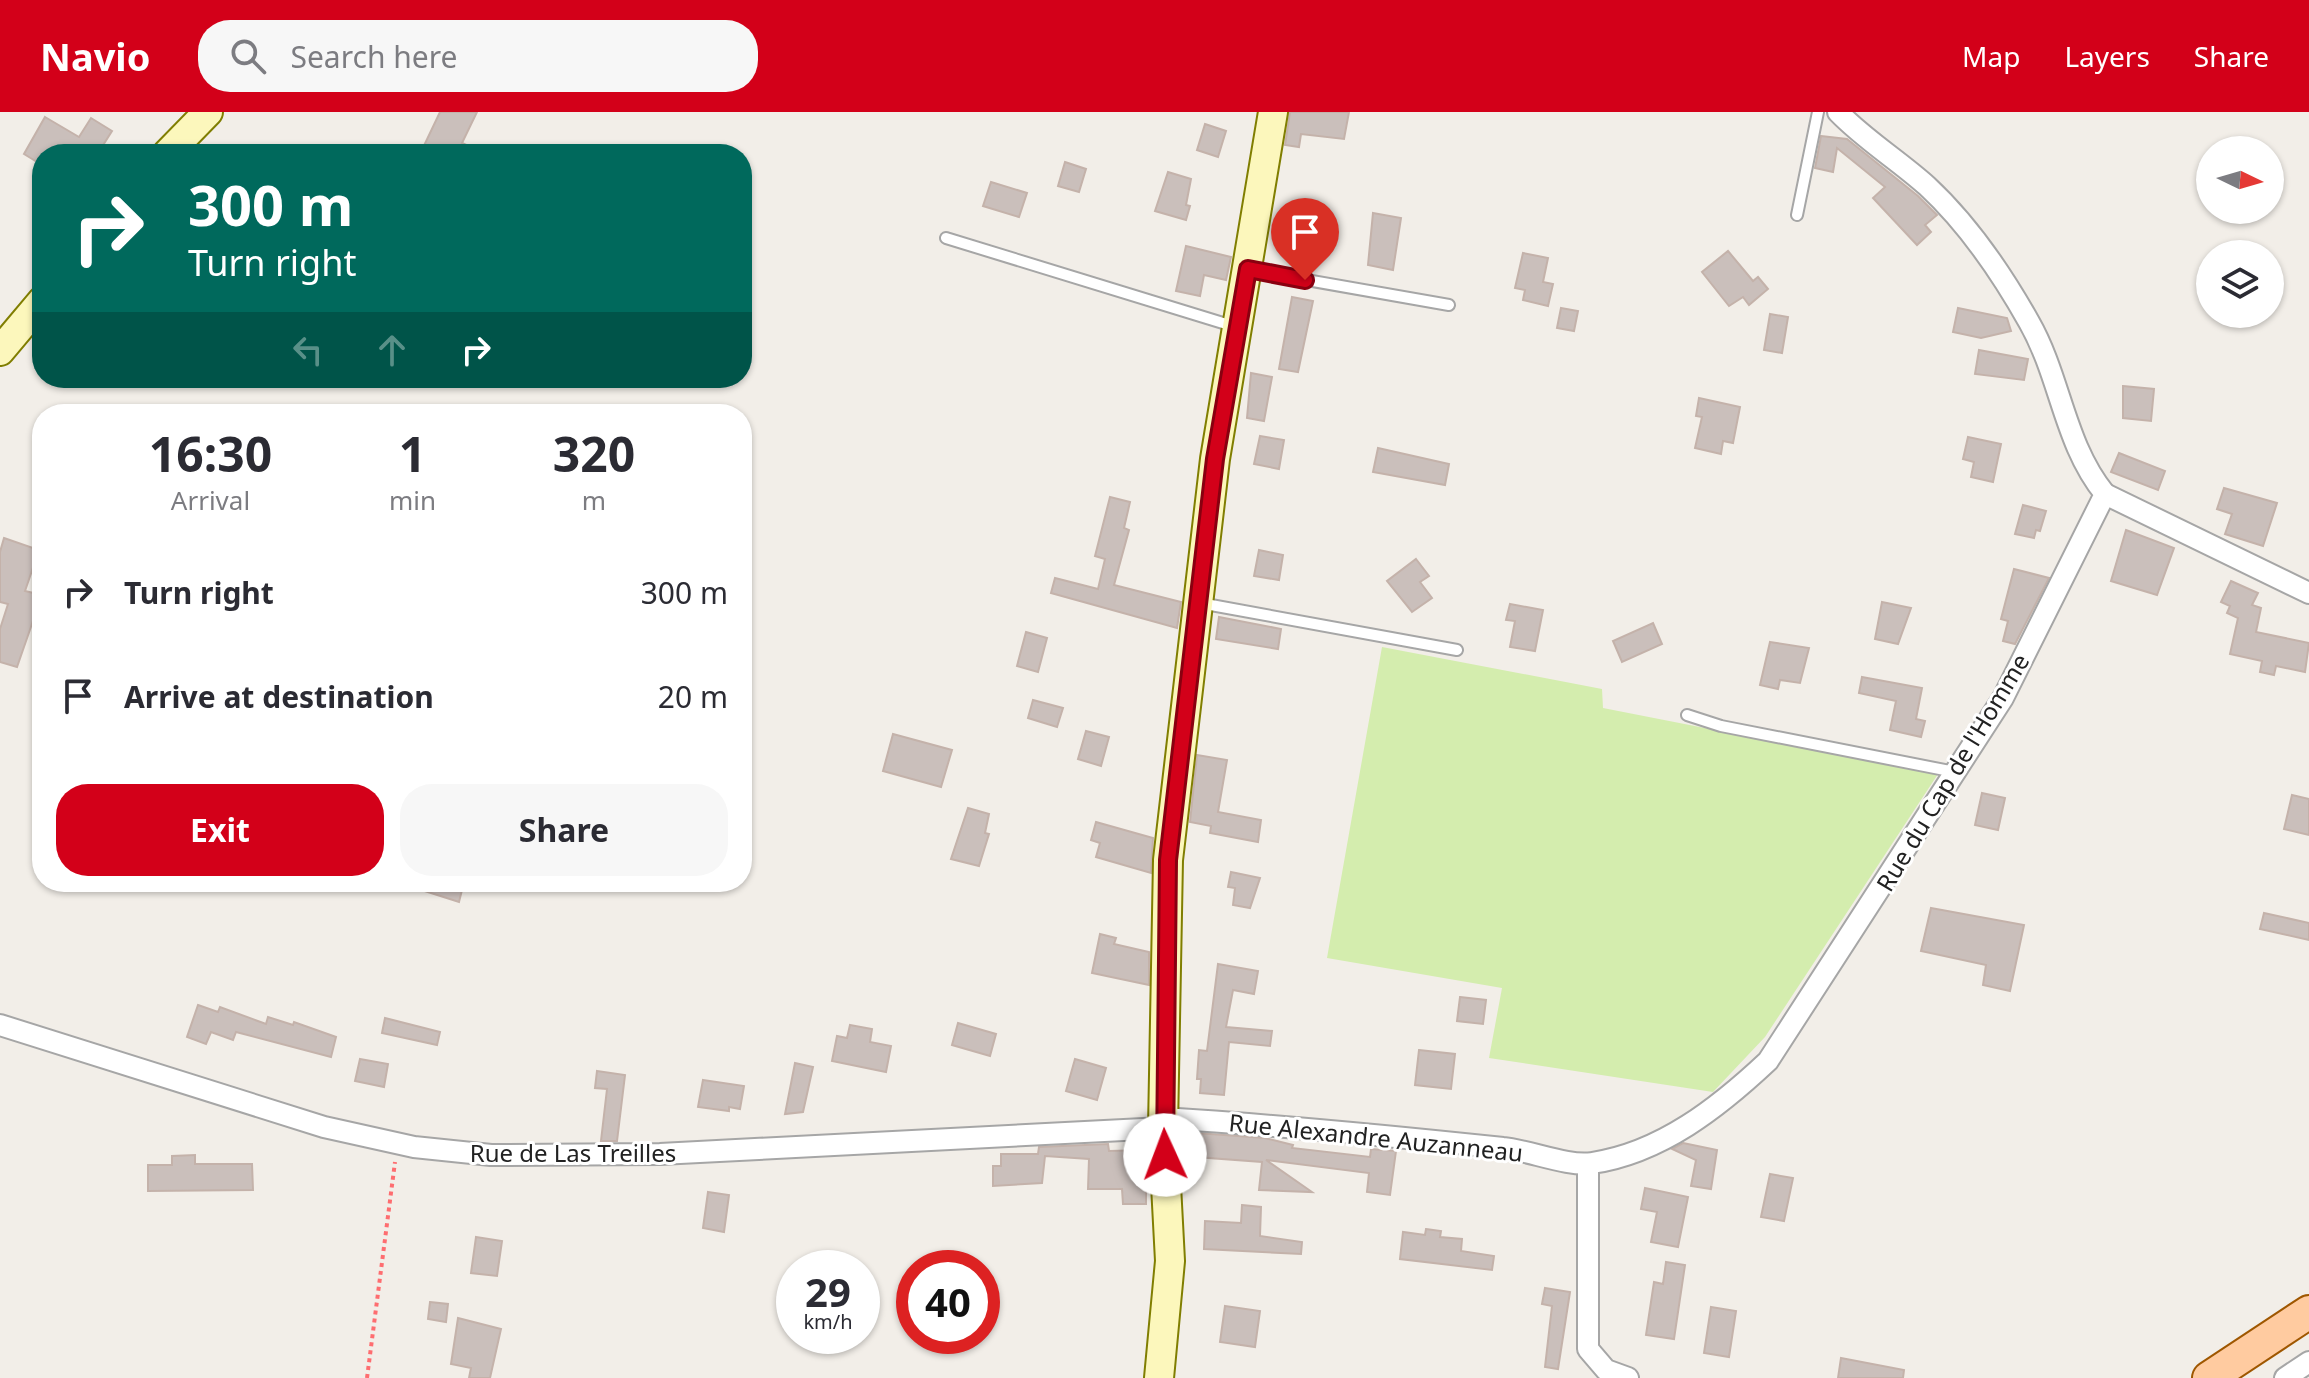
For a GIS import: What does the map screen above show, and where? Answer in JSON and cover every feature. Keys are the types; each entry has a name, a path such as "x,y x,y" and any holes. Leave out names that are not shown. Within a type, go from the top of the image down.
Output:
{"main road":[{"path":"2209,1378 2309,1312"}],"street":[{"path":"182,144 208,112"},
{"path":"1159,1378 1170,1261 1163,1123 1168,860 1215,459 1273,112"},
{"path":"1838,112 1927,186 1978,242 2031,324 2051,372 2075,448 2087,472 2105,494 2309,593"},
{"path":"2,344 32,312"},
{"name":"Rue du Cap de l'Homme","path":"1588,1164 1645,1147 1694,1122 1726,1100 1768,1061 2003,698 2105,494"},
{"name":"Rue de Las Treilles","path":"0,1025 324,1127 397,1143 491,1155 582,1157 1163,1123"},
{"name":"Rue Alexandre Auzanneau","path":"1163,1123 1290,1126 1518,1149 1588,1164"},
{"path":"1588,1164 1588,1349 1606,1370 1628,1378"},
{"path":"2285,1378 2309,1362"}],"lane":[{"path":"1797,215 1818,112"},
{"path":"946,238 1238,328"},
{"path":"1248,269 1449,305"},
{"path":"1198,602 1457,650"},
{"path":"1687,715 1721,726 1955,772"}],"path":[{"path":"367,1378 397,1143"}],"green space":[{"path":"1382,647 1602,689 1603,708 1938,774 1765,1037 1713,1092 1489,1058 1502,988 1327,958"}],"building":[{"path":"440,112 477,112 464,144 425,144"},
{"path":"1290,112 1349,112 1344,139 1301,134 1299,147 1285,145"},
{"path":"45,117 79,137 91,118 112,131 104,144 32,144 32,159 24,154"},
{"path":"1205,124 1226,131 1218,157 1197,150"},
{"path":"1821,136 1847,139 1918,196 1937,215 1925,225 1931,232 1917,245 1873,198 1885,187 1837,148 1833,172 1815,168"},
{"path":"1065,162 1086,169 1079,192 1058,186"},
{"path":"1168,172 1191,179 1186,220 1155,211"},
{"path":"991,182 1027,193 1019,217 983,206"},
{"path":"1373,213 1401,218 1393,270 1368,265"},
{"path":"1186,246 1231,257 1226,280 1204,275 1200,296 1176,291"},
{"path":"1728,251 1753,281 1758,277 1768,289 1749,305 1743,297 1729,306 1702,272"},
{"path":"1523,253 1548,258 1543,282 1553,284 1548,306 1523,300 1525,290 1515,288"},
{"path":"1292,297 1313,301 1298,372 1279,369"},
{"path":"1561,308 1578,311 1574,331 1557,328"},
{"path":"1958,308 2007,318 2011,331 1981,338 1953,332"},
{"path":"1770,314 1788,317 1782,353 1764,350"},
{"path":"1979,350 2028,359 2024,380 1975,374"},
{"path":"1251,373 1272,377 1264,421 1247,418"},
{"path":"2123,386 2154,389 2151,421 2123,418"},
{"path":"1699,398 1740,407 1733,443 1723,441 1721,454 1695,448 1702,417 1696,416"},
{"path":"1260,436 1284,440 1279,469 1254,464"},
{"path":"1968,437 2001,444 1993,482 1971,477 1974,462 1963,459"},
{"path":"1378,448 1449,464 1445,485 1373,472"},
{"path":"2119,453 2165,471 2158,490 2111,472"},
{"path":"2224,488 2277,503 2263,546 2225,534 2232,514 2217,509"},
{"path":"1110,497 1130,502 1124,528 1129,530 1114,585 1181,602 1177,628 1051,593 1055,578 1098,589 1105,559 1095,556"},
{"path":"2023,505 2046,511 2040,531 2036,530 2034,538 2015,534"},
{"path":"2126,530 2174,548 2157,595 2111,581"},
{"path":"4,538 32,548 32,570 25,591 32,593 32,624 17,667 0,662 0,629 8,604 0,602 0,552"},
{"path":"1259,550 1283,555 1279,580 1254,576"},
{"path":"1416,559 1429,576 1420,582 1432,598 1412,612 1387,581"},
{"path":"2014,569 2049,578 2015,644 2003,641 2008,621 2001,619"},
{"path":"2231,581 2258,593 2252,605 2261,608 2256,632 2309,643 2305,672 2276,666 2274,675 2260,672 2262,661 2230,654 2238,618 2227,613 2230,606 2221,602"},
{"path":"1882,602 1911,608 1898,644 1875,639"},
{"path":"1510,604 1543,610 1535,651 1510,647 1515,621 1506,620"},
{"path":"1219,617 1281,629 1278,649 1216,639"},
{"path":"1653,623 1662,644 1622,662 1613,641"},
{"path":"1026,632 1047,638 1038,672 1017,666"},
{"path":"1770,642 1809,648 1800,683 1780,680 1778,689 1760,685"},
{"path":"1862,677 1922,688 1916,719 1925,721 1921,737 1890,730 1896,701 1859,693"},
{"path":"1033,700 1063,708 1057,727 1028,718"},
{"path":"1086,731 1109,737 1101,766 1078,759"},
{"path":"893,734 952,750 941,787 883,771"},
{"path":"1197,755 1227,760 1218,812 1261,820 1258,842 1210,833 1211,826 1190,822"},
{"path":"1982,793 2005,798 1998,830 1975,825"},
{"path":"2292,795 2309,799 2309,835 2284,829"},
{"path":"968,808 989,814 985,833 989,834 979,866 951,859"},
{"path":"1096,822 1153,838 1151,873 1096,857 1100,843 1091,840"},
{"path":"1231,872 1260,878 1250,908 1233,905 1235,888 1228,887"},
{"path":"428,892 462,892 459,902"},
{"path":"1931,908 2024,925 2010,991 1983,985 1986,965 1921,951"},
{"path":"2264,913 2309,923 2309,940 2260,929"},
{"path":"1100,934 1116,938 1114,944 1149,952 1149,985 1092,973"},
{"path":"1218,964 1258,971 1254,994 1233,990 1226,1027 1272,1031 1270,1046 1229,1042 1224,1095 1200,1093 1201,1079 1197,1079 1199,1050 1207,1051"},
{"path":"1460,997 1486,1000 1483,1024 1457,1021"},
{"path":"198,1005 218,1012 220,1007 266,1024 268,1017 293,1025 294,1022 336,1037 331,1057 236,1032 233,1040 211,1032 206,1044 187,1037"},
{"path":"385,1018 440,1032 437,1045 382,1033"},
{"path":"958,1023 996,1034 990,1056 952,1045"},
{"path":"850,1025 872,1029 870,1042 891,1046 886,1072 832,1061 837,1036 847,1038"},
{"path":"1419,1050 1455,1054 1451,1089 1415,1085"},
{"path":"360,1059 388,1064 384,1087 355,1081"},
{"path":"1075,1059 1106,1068 1097,1100 1066,1091"},
{"path":"795,1063 813,1067 803,1112 785,1114"},
{"path":"597,1071 625,1075 617,1141 601,1141 607,1089 595,1088"},
{"path":"703,1080 744,1086 740,1109 729,1107 729,1111 698,1107"},
{"path":"1183,1132 1265,1138 1293,1145 1292,1148 1370,1157 1371,1149 1396,1151 1390,1195 1367,1192 1369,1173 1266,1160 1312,1192 1259,1190 1262,1162 1182,1156"},
{"path":"1683,1143 1717,1150 1711,1189 1691,1186 1696,1160 1672,1149"},
{"path":"1108,1144 1109,1151 1146,1150 1146,1204 1123,1204 1122,1189 1088,1189 1089,1159 1045,1156 1042,1183 993,1186 993,1166 1001,1166 1001,1154 1038,1154 1039,1147"},
{"path":"195,1155 195,1164 252,1164 253,1190 148,1191 148,1165 172,1165 172,1156"},
{"path":"1770,1174 1793,1178 1784,1221 1761,1217"},
{"path":"1645,1188 1688,1197 1678,1247 1651,1242 1657,1212 1641,1209"},
{"path":"708,1192 729,1195 724,1232 703,1228"},
{"path":"1242,1205 1261,1207 1260,1236 1302,1242 1301,1254 1204,1249 1205,1221 1241,1223"},
{"path":"1426,1229 1441,1231 1440,1237 1462,1239 1461,1251 1494,1256 1492,1270 1400,1259 1403,1232 1425,1235"},
{"path":"476,1237 502,1241 497,1276 471,1273"},
{"path":"1666,1262 1685,1265 1674,1339 1646,1335 1654,1282 1663,1284"},
{"path":"1545,1288 1570,1292 1558,1369 1545,1367 1552,1306 1542,1304"},
{"path":"430,1302 448,1304 446,1322 428,1319"},
{"path":"1225,1306 1260,1311 1255,1347 1220,1342"},
{"path":"1711,1307 1736,1311 1729,1357 1704,1353"},
{"path":"458,1318 501,1329 490,1378 469,1378 471,1368 451,1364"},
{"path":"1841,1358 1904,1370 1903,1378 1838,1378"}],"route":[{"path":"1165,1155 1168,860 1215,459 1248,269 1305,280"}]}
